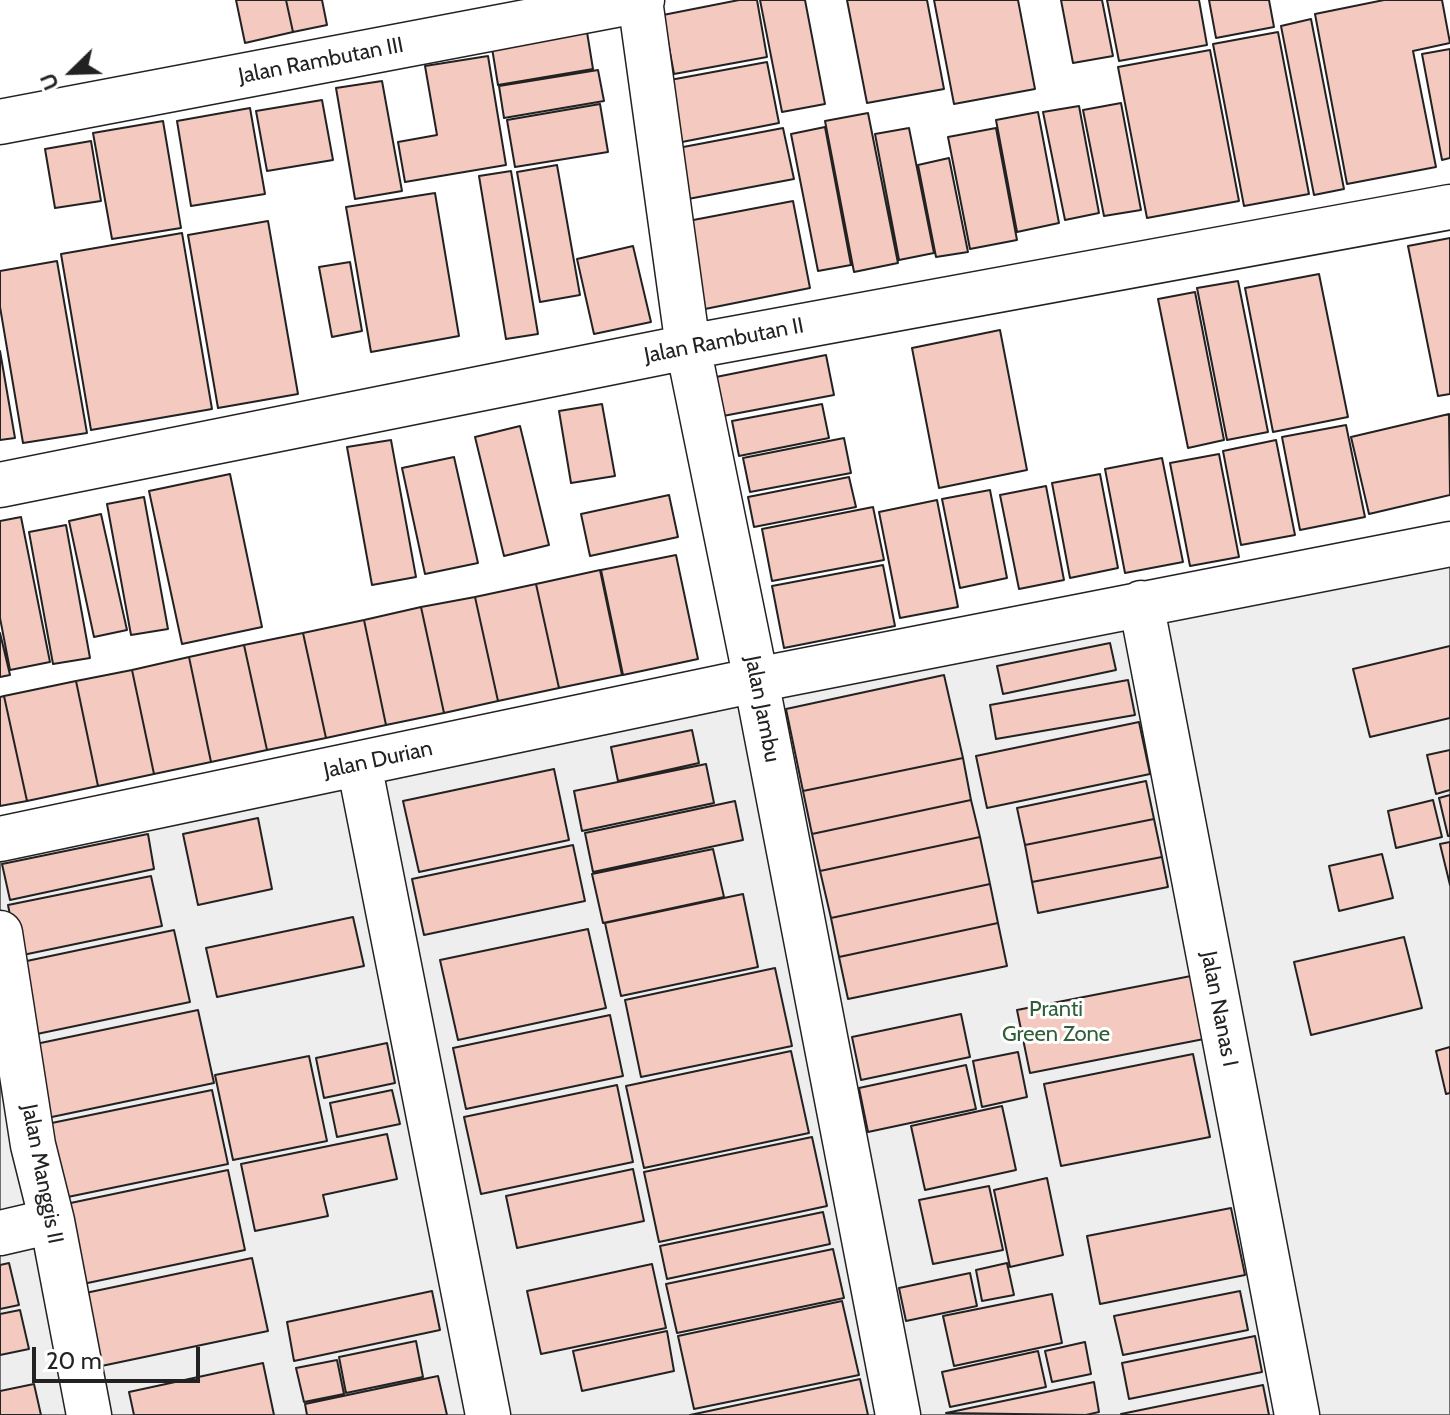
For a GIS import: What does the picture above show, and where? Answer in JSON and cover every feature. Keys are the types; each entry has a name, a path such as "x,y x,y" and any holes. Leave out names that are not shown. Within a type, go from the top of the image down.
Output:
{"street":[{"name":"Jalan Rambutan III","path":"0,122 641,0"},
{"name":"Jalan Jambu","path":"641,0 688,347 756,680 898,1415"},
{"name":"Jalan Rambutan II","path":"0,485 688,347 1450,207"},
{"name":"Jalan Durian","path":"0,839 756,680 1450,544"},
{"name":"Jalan Nanas I","path":"1141,603 1297,1415"},
{"path":"359,764 488,1415"},
{"name":"Jalan Manggis II","path":"0,933 33,1145 52,1221 89,1415"},
{"path":"0,1233 52,1221"}],"green space":[{"name":"Pranti Green Zone","path":"1450,546 1450,1415 0,1415 0,840"}],"building":[{"path":"236,0 286,0 293,32 245,43"},
{"path":"286,0 322,0 327,25 293,32"},
{"path":"739,0 757,0 767,57 674,74 663,15"},
{"path":"760,0 805,0 825,104 782,112"},
{"path":"847,0 927,0 944,89 867,103"},
{"path":"934,0 1018,0 1035,89 954,104"},
{"path":"1061,0 1102,0 1113,56 1073,63"},
{"path":"1107,0 1199,0 1207,45 1119,61"},
{"path":"1209,0 1269,0 1274,27 1216,38"},
{"path":"1384,0 1442,0 1450,43 1413,51 1436,167 1347,184 1315,14"},
{"path":"1311,19 1344,189 1314,195 1281,26"},
{"path":"587,32 593,69 498,85 492,48"},
{"path":"1278,32 1309,194 1244,206 1213,44"},
{"path":"1450,49 1450,158 1442,160 1422,54"},
{"path":"1210,50 1239,201 1147,218 1118,67"},
{"path":"488,56 506,165 405,182 398,142 437,135 425,66"},
{"path":"767,62 779,123 682,142 670,80"},
{"path":"598,70 604,101 504,118 499,86"},
{"path":"382,81 402,191 355,199 336,88"},
{"path":"322,100 333,160 267,171 256,111"},
{"path":"1121,103 1141,210 1104,216 1083,110"},
{"path":"600,104 608,152 515,167 507,120"},
{"path":"1079,106 1099,213 1065,220 1043,112"},
{"path":"250,108 265,194 191,206 177,121"},
{"path":"1038,112 1059,223 1017,232 996,120"},
{"path":"868,113 898,263 854,272 825,121"},
{"path":"163,121 181,228 112,239 93,133"},
{"path":"825,127 851,265 818,271 791,134"},
{"path":"783,128 794,179 688,199 678,148"},
{"path":"909,128 934,253 899,260 875,134"},
{"path":"996,128 1017,240 970,249 948,137"},
{"path":"91,141 101,201 55,208 45,149"},
{"path":"949,158 968,252 936,257 918,165"},
{"path":"557,165 580,295 540,302 517,172"},
{"path":"511,171 538,334 506,339 479,176"},
{"path":"435,193 459,336 371,352 346,207"},
{"path":"793,201 810,288 705,309 688,221"},
{"path":"268,221 298,394 218,408 188,235"},
{"path":"182,233 212,409 91,430 61,254"},
{"path":"1450,238 1450,394 1438,396 1408,246"},
{"path":"633,246 651,322 594,334 577,259"},
{"path":"57,261 87,433 23,443 0,307 0,271"},
{"path":"350,262 362,331 332,337 319,267"},
{"path":"1319,274 1348,417 1273,432 1245,288"},
{"path":"1238,281 1268,432 1227,440 1197,288"},
{"path":"1195,292 1224,440 1188,448 1158,299"},
{"path":"1000,330 1027,470 939,488 912,348"},
{"path":"0,351 15,438 0,440"},
{"path":"826,355 834,395 723,416 716,377"},
{"path":"602,404 615,476 571,483 559,411"},
{"path":"822,404 829,438 739,456 732,421"},
{"path":"1449,414 1450,495 1369,514 1351,437"},
{"path":"1346,425 1365,517 1300,530 1282,437"},
{"path":"520,426 549,545 504,556 475,437"},
{"path":"844,438 851,473 750,492 743,458"},
{"path":"391,440 416,577 372,585 347,447"},
{"path":"1276,440 1295,535 1241,545 1223,451"},
{"path":"1219,454 1239,557 1190,566 1170,463"},
{"path":"454,457 478,563 425,574 402,468"},
{"path":"1162,458 1183,562 1125,573 1105,469"},
{"path":"230,474 262,627 182,644 149,491"},
{"path":"1100,474 1118,568 1070,578 1052,483"},
{"path":"849,477 856,507 754,527 748,497"},
{"path":"1046,486 1064,580 1019,589 1000,495"},
{"path":"990,490 1007,578 960,588 942,499"},
{"path":"669,495 678,537 590,556 581,514"},
{"path":"144,497 168,629 131,635 107,504"},
{"path":"937,500 958,607 900,618 879,512"},
{"path":"873,507 884,560 772,581 762,529"},
{"path":"101,514 127,630 94,637 69,521"},
{"path":"21,517 50,662 10,670 0,618 0,521"},
{"path":"66,525 90,658 53,664 29,532"},
{"path":"676,555 698,659 623,675 601,570"},
{"path":"883,565 895,626 784,648 772,586"},
{"path":"600,570 622,675 559,688 536,584"},
{"path":"536,584 559,688 498,701 475,597"},
{"path":"475,597 498,701 444,713 421,607"},
{"path":"421,607 444,713 386,725 364,620"},
{"path":"364,620 386,725 326,738 303,633"},
{"path":"0,633 10,675 0,677"},
{"path":"303,633 326,738 267,750 244,645"},
{"path":"1110,643 1116,670 1003,694 997,666"},
{"path":"244,645 267,750 211,762 189,657"},
{"path":"1450,646 1450,718 1370,737 1353,669"},
{"path":"189,657 211,762 154,774 132,670"},
{"path":"132,670 154,774 98,786 76,681"},
{"path":"944,675 963,758 803,791 786,709"},
{"path":"1128,680 1135,715 996,739 990,705"},
{"path":"76,681 98,786 27,801 4,696"},
{"path":"4,696 27,801 0,806 0,697"},
{"path":"1139,722 1150,774 987,808 976,756"},
{"path":"692,730 699,763 618,781 611,747"},
{"path":"1450,750 1450,790 1436,794 1427,755"},
{"path":"963,758 971,800 812,834 803,791"},
{"path":"706,764 714,803 582,831 574,791"},
{"path":"554,769 569,840 419,872 403,801"},
{"path":"1146,781 1154,819 1025,845 1017,808"},
{"path":"1450,795 1450,836 1448,836 1439,798"},
{"path":"971,800 980,837 820,871 812,834"},
{"path":"1433,800 1442,837 1396,848 1388,811"},
{"path":"735,801 743,840 593,872 585,833"},
{"path":"258,818 272,889 198,905 183,834"},
{"path":"1154,819 1162,857 1032,882 1025,845"},
{"path":"148,834 154,869 10,900 2,864"},
{"path":"980,837 990,884 831,918 820,871"},
{"path":"1450,842 1450,885 1440,844"},
{"path":"573,845 585,901 424,935 412,879"},
{"path":"713,849 724,897 603,923 592,874"},
{"path":"1382,854 1393,898 1339,911 1329,866"},
{"path":"1162,857 1168,887 1038,913 1032,882"},
{"path":"151,876 162,926 18,956 8,905"},
{"path":"990,884 998,923 839,957 831,918"},
{"path":"743,894 758,967 621,996 605,923"},
{"path":"353,917 364,966 217,997 206,948"},
{"path":"998,923 1007,966 848,999 839,957"},
{"path":"588,929 606,1008 458,1040 440,960"},
{"path":"174,930 190,1002 37,1034 22,962"},
{"path":"1404,937 1422,1008 1311,1035 1294,962"},
{"path":"775,968 792,1046 641,1077 625,1000"},
{"path":"1191,976 1204,1039 1030,1073 1017,1010"},
{"path":"198,1010 214,1083 47,1118 31,1045"},
{"path":"961,1014 970,1057 861,1080 852,1037"},
{"path":"610,1015 623,1076 466,1109 453,1048"},
{"path":"387,1043 395,1083 324,1098 316,1058"},
{"path":"1450,1047 1450,1093 1446,1094 1436,1051"},
{"path":"791,1051 809,1133 644,1168 626,1086"},
{"path":"1018,1052 1027,1097 982,1107 973,1061"},
{"path":"1193,1054 1210,1137 1061,1166 1044,1084"},
{"path":"309,1056 327,1141 233,1160 215,1075"},
{"path":"966,1065 976,1109 868,1132 859,1088"},
{"path":"617,1085 633,1162 481,1194 464,1117"},
{"path":"212,1090 228,1164 58,1199 42,1125"},
{"path":"392,1090 400,1124 337,1137 330,1103"},
{"path":"1002,1106 1016,1170 925,1190 911,1126"},
{"path":"387,1134 397,1179 323,1195 328,1216 255,1231 241,1164"},
{"path":"812,1137 827,1206 659,1242 644,1172"},
{"path":"633,1169 644,1221 517,1248 506,1196"},
{"path":"228,1170 245,1250 78,1285 61,1205"},
{"path":"1047,1178 1063,1255 1010,1267 994,1190"},
{"path":"989,1186 1003,1250 933,1264 919,1200"},
{"path":"1231,1208 1245,1275 1100,1304 1087,1236"},
{"path":"823,1212 830,1244 667,1279 660,1246"},
{"path":"833,1249 844,1298 677,1333 666,1284"},
{"path":"252,1258 268,1331 92,1368 76,1295"},
{"path":"9,1263 19,1305 0,1309 0,1265"},
{"path":"1007,1263 1014,1295 982,1301 976,1270"},
{"path":"652,1264 666,1328 541,1354 527,1291"},
{"path":"970,1273 977,1306 906,1321 899,1288"},
{"path":"432,1291 440,1330 294,1361 287,1322"},
{"path":"1240,1291 1248,1330 1123,1355 1114,1316"},
{"path":"1052,1294 1062,1343 954,1366 943,1316"},
{"path":"842,1301 859,1375 694,1409 678,1336"},
{"path":"20,1310 29,1349 0,1355 0,1314"},
{"path":"667,1331 674,1371 582,1391 573,1351"},
{"path":"1255,1336 1262,1372 1129,1399 1122,1363"},
{"path":"416,1341 423,1377 346,1393 339,1357"},
{"path":"1085,1342 1091,1374 1052,1382 1045,1351"},
{"path":"1038,1351 1046,1387 950,1407 942,1372"},
{"path":"337,1360 344,1394 304,1402 296,1368"},
{"path":"263,1363 274,1415 134,1415 129,1392"},
{"path":"438,1376 447,1415 307,1415 305,1404"},
{"path":"860,1379 868,1415 690,1415"},
{"path":"1094,1382 1099,1412 1086,1415 946,1413"},
{"path":"34,1384 41,1415 0,1415 0,1391"},
{"path":"1263,1385 1269,1415 1121,1414"}]}
